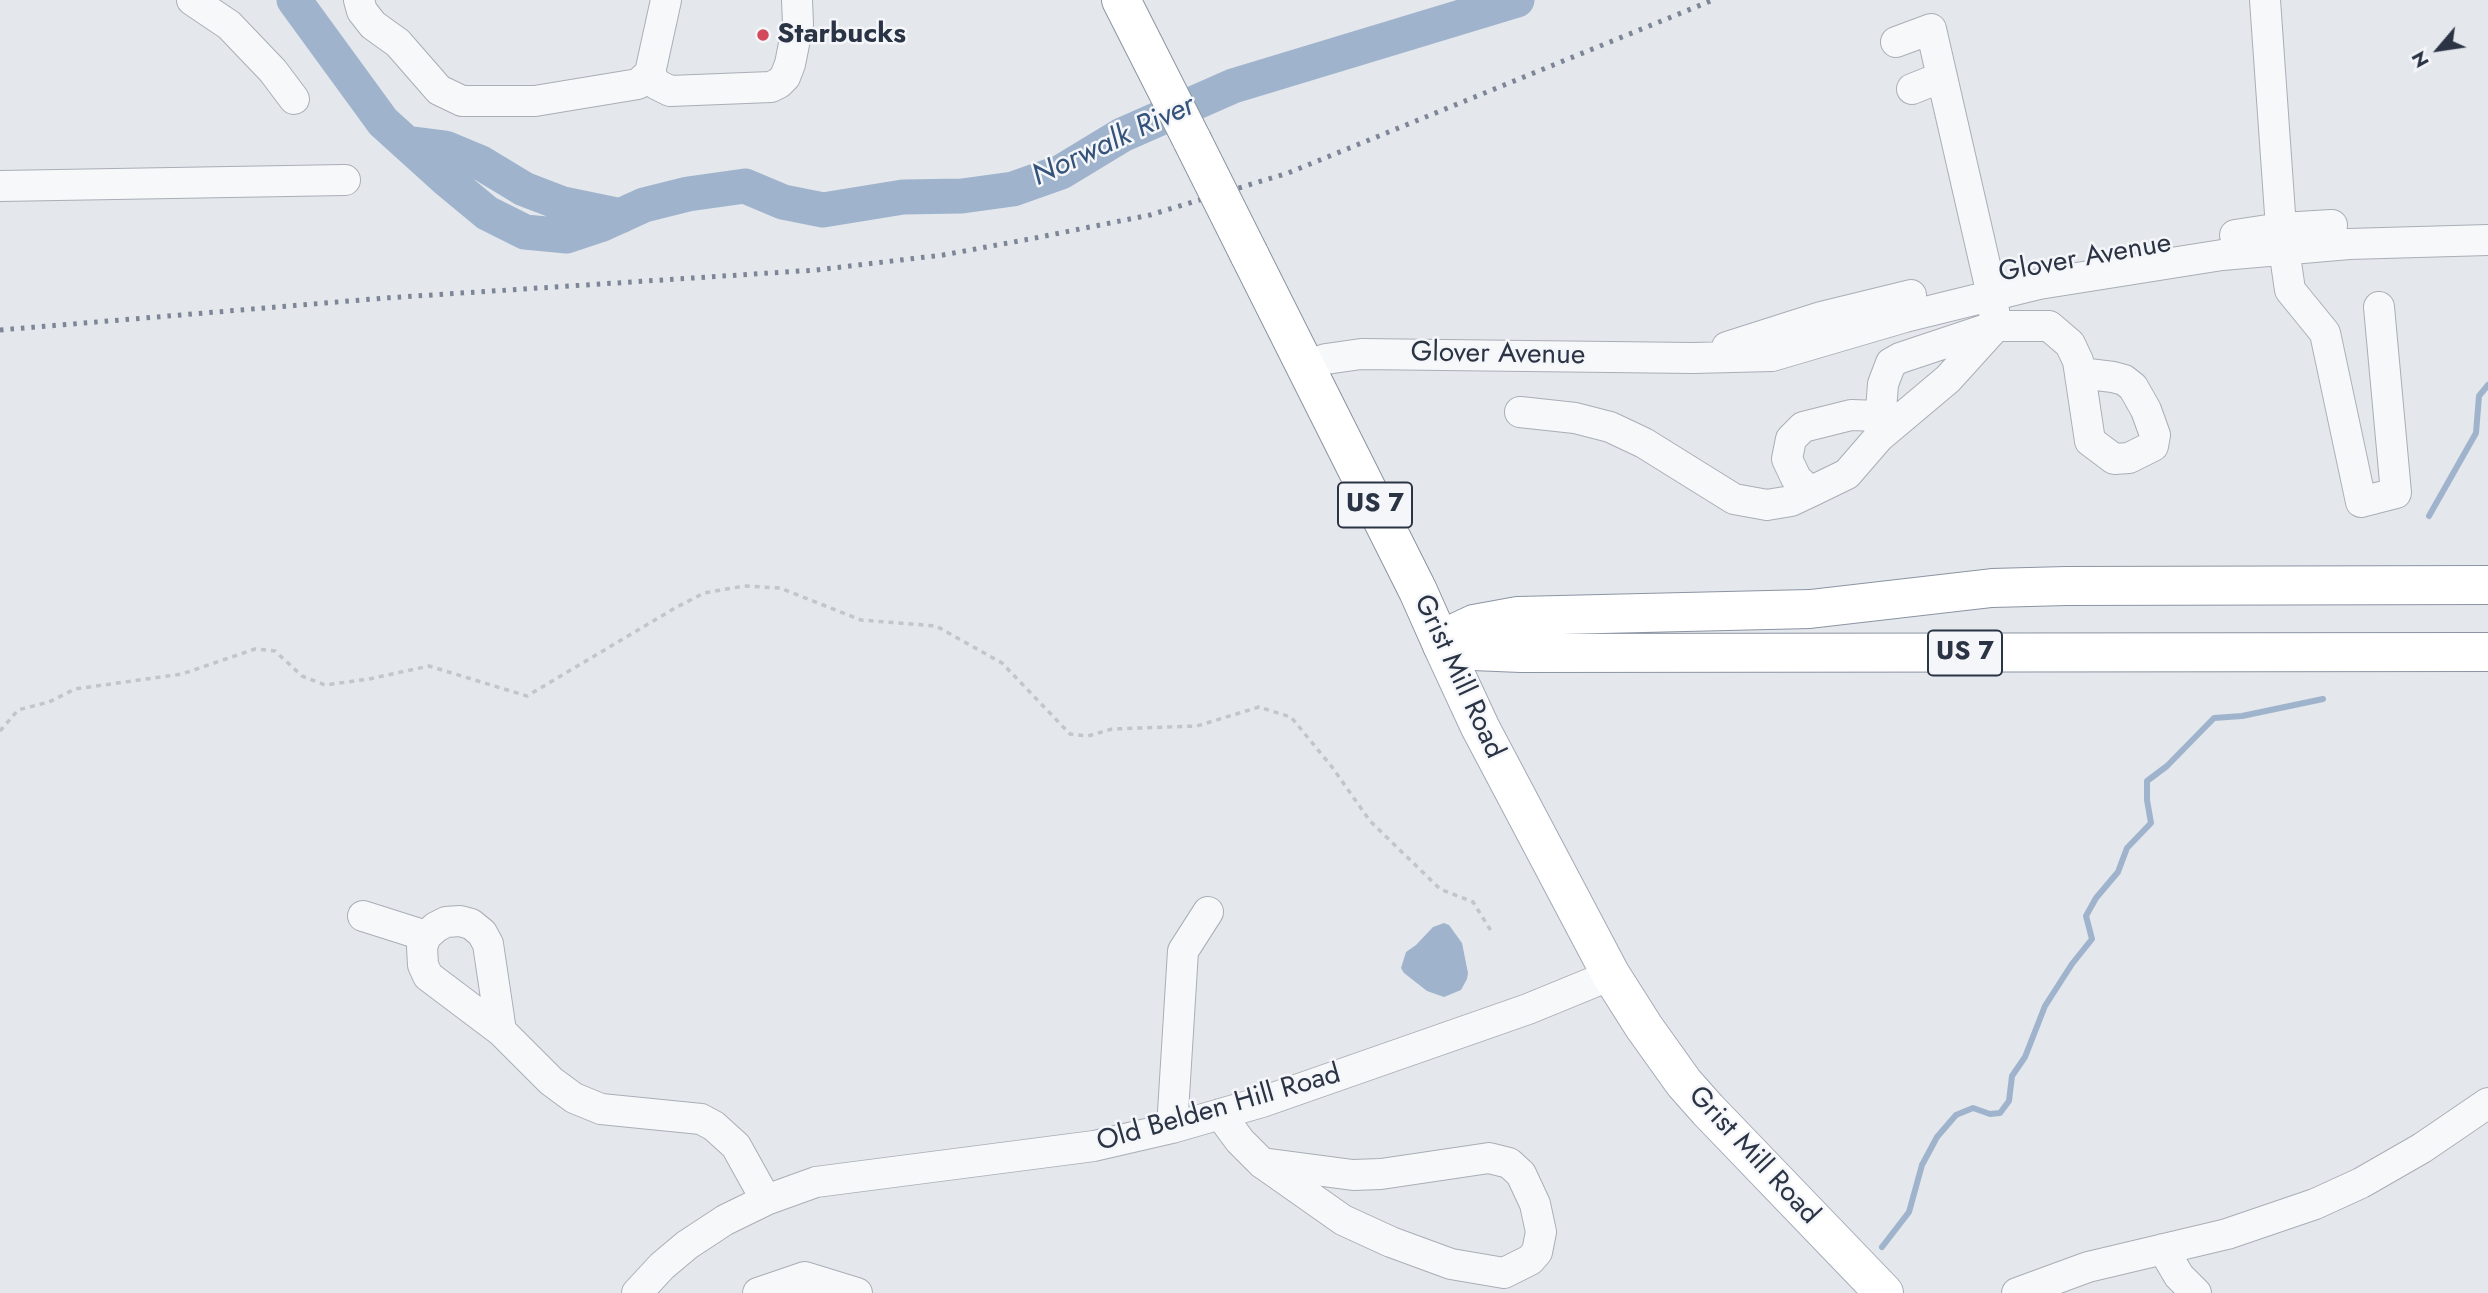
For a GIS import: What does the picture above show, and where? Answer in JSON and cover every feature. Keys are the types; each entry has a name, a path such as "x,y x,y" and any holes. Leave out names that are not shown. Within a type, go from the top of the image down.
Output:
{"main road":[{"name":"Grist Mill Road","path":"1121,0 1443,645 1480,727 1611,975 1684,1083 1884,1293"},
{"name":"US 7","path":"1443,645 1459,631 1474,624 1518,616 1810,609 1992,588 2488,585"},
{"name":"US 7","path":"1443,645 1473,651 1521,653 2488,652"}],"street":[{"path":"192,0 229,25 274,71 294,99"},
{"path":"359,0 362,11 373,26 398,43 439,90 462,101 535,102 638,84 650,73 666,0"},
{"path":"650,73 656,84 670,91 771,87 785,77 790,64 798,24 797,0"},
{"path":"2265,0 2282,239 2290,290 2325,333 2361,502 2396,494 2379,307"},
{"path":"1896,42 1931,29 1996,326"},
{"path":"1912,89 1942,77"},
{"path":"0,186 345,180"},
{"name":"Glover Avenue","path":"1305,366 1326,359 1361,354 1693,358 1821,317 1989,285 2098,254 2282,239 2347,225 2488,222"},
{"name":"Glover Avenue","path":"2282,239 2349,244 2488,240"},
{"path":"1520,412 1575,418 1610,427 1644,443 1734,499 1767,505 1791,501 1847,474 1880,426 1948,379 1996,326"},
{"path":"1880,426 1883,384 1891,363 1996,326 2049,326 2070,344 2080,373"},
{"path":"1810,492 1796,478 1787,459 1791,439 1803,428 1851,415 1880,426"},
{"path":"1172,1128 1183,951 1208,912"},
{"path":"363,916 426,936"},
{"path":"501,1031 488,944 482,933 471,924 460,921 446,922 436,927 426,936 421,954 428,976 501,1031 551,1081 588,1105 601,1109 701,1119 714,1126 736,1146 766,1199"},
{"name":"Old Belden Hill Road","path":"637,1293 662,1266 687,1245 725,1220 766,1199 816,1182 1094,1146 1172,1128 1262,1102 1516,1013 1611,975"},
{"path":"2017,1293 2088,1267 2227,1234 2315,1204 2422,1148 2488,1104"},
{"path":"1220,1114 1240,1141 1262,1163 1343,1220 1391,1242 1451,1264 1504,1273 1530,1260 1537,1252 1541,1232 1535,1204 1521,1174 1509,1163 1489,1158 1381,1174 1353,1175 1262,1163"},
{"path":"2163,1249 2179,1276 2196,1293"},
{"path":"758,1293 805,1278 857,1293"}],"path":[{"path":"0,731 18,710 49,702 75,690 182,674 256,649 275,651 302,676 325,685 429,666 527,696 705,593 744,586 780,588 861,620 936,626 1002,663 1070,734 1087,736 1112,729 1197,726 1259,707 1291,716 1332,767 1370,821 1440,889 1473,902 1493,934"}],"water":[{"path":"1444,923 1449,925 1462,943 1468,973 1461,990 1444,997 1427,991 1401,968 1406,952 1433,927"}],"waterway":[{"name":"Norwalk River","path":"294,0 383,122 446,179 487,213 525,232 567,236 600,225 644,205 688,194 745,186 783,202 823,210 903,197 962,196 1013,189 1061,172 1122,135 1233,86 1517,0"},
{"name":"Norwalk River","path":"406,143 445,148 481,163 524,189 563,204 621,216"},
{"path":"2429,516 2476,433 2479,396 2488,385"},
{"path":"1882,1247 1909,1212 1922,1165 1937,1137 1956,1115 1973,1108 1990,1114 2000,1113 2009,1101 2012,1076 2025,1057 2045,1006 2092,939 2086,916 2096,898 2118,872 2127,848 2151,823 2147,781 2167,766 2214,718 2242,716 2323,699"}],"railway":[{"path":"0,330 385,298 816,270 943,255 1035,238 1150,215 1288,173 1713,0"}],"place":[{"name":"Starbucks","path":"763,35"}]}
